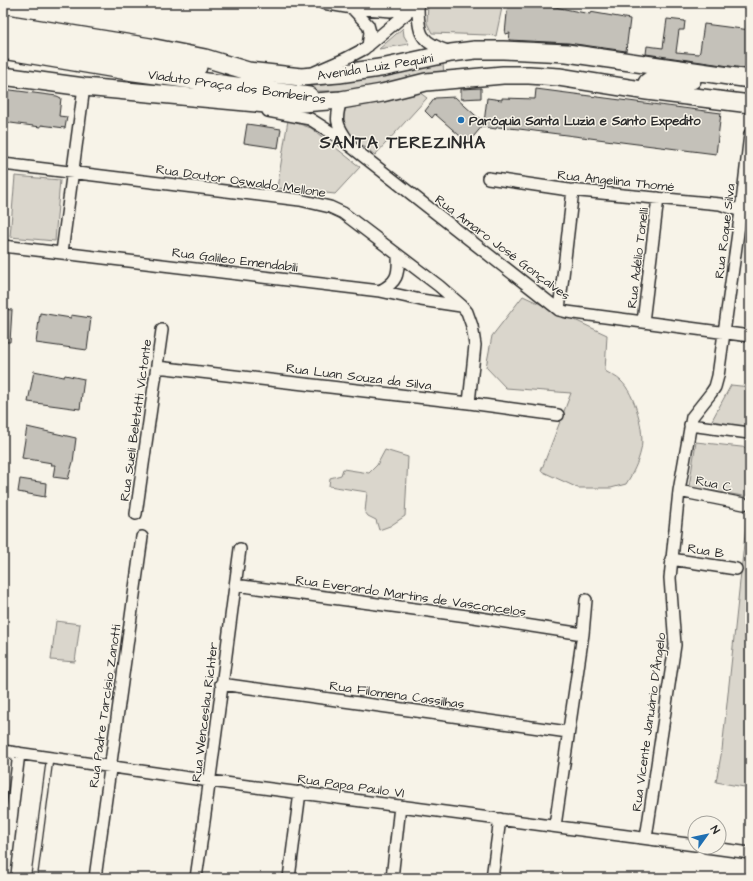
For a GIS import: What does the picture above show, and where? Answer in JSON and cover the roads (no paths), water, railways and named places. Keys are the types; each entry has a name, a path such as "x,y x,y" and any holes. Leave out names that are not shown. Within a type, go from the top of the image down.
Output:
{"main road":[{"name":"Avenida Luiz Pequini","path":"3,23 150,47 205,58 248,71 301,77 339,74 386,67 451,53 502,50 567,53 749,78"},
{"path":"3,36 46,42 136,65"},
{"path":"3,50 136,65"},
{"name":"Viaduto Praça dos Bombeiros","path":"136,65 248,71"},
{"name":"Viaduto Praça dos Bombeiros","path":"136,65 341,100"},
{"name":"Avenida Luiz Pequini","path":"3,76 84,87 278,105 341,100 382,93 426,82 503,75 559,77 647,91 750,104"},
{"path":"647,91 646,84 651,80 737,80 749,78"}],"street":[{"path":"323,3 352,8 391,11 418,4"},
{"path":"301,77 345,59 368,46 418,4"},
{"path":"418,4 419,28 427,42 434,47 451,53"},
{"path":"352,8 368,25 370,32 368,46"},
{"path":"62,252 71,172 84,87"},
{"name":"Rua Amaro José Gonçalves","path":"206,98 310,119 340,138 559,310 750,336"},
{"name":"Rua Amaro José Gonçalves","path":"341,100 337,115 338,125 352,148"},
{"name":"Rua Roque Silva","path":"725,332 750,134"},
{"name":"Rua Doutor Oswaldo Mellone","path":"3,164 300,200 330,206 343,213 439,286 467,312 472,326 475,345 469,403"},
{"name":"Rua Angelina Thomé","path":"488,178 573,190 720,204 741,211"},
{"path":"559,310 573,190"},
{"name":"Rua Adélio Tonelli","path":"643,322 658,198"},
{"name":"Rua Galileo Emendabili","path":"3,246 380,291 421,300 462,306"},
{"path":"380,291 389,286 397,277 398,256"},
{"name":"Rua Sueli Beletatti Victonte","path":"136,514 162,330"},
{"name":"Rua Vicente Januário D'Ângelo","path":"646,838 675,644 670,594 671,559 679,491 692,417 711,393 716,383 725,332"},
{"name":"Rua Luan Souza da Silva","path":"157,367 469,403 558,415"},
{"path":"690,425 749,432"},
{"name":"Rua C","path":"679,491 744,504"},
{"name":"Rua Padre Tarcísio Zanotti","path":"95,878 142,537"},
{"name":"Rua Wenceslau Richter","path":"196,878 240,549"},
{"name":"Rua B","path":"671,559 736,569"},
{"name":"Rua Everardo Martins de Vasconcelos","path":"235,585 460,615 583,634"},
{"path":"555,826 583,634 586,600"},
{"name":"Rua Filomena Cassilhas","path":"221,684 568,732"},
{"name":"Rua Papa Paulo VI","path":"3,751 687,844"},
{"path":"4,878 5,849 19,753"},
{"path":"289,878 300,792"},
{"path":"392,878 400,806"},
{"path":"492,878 500,819"},
{"path":"727,850 750,853"}],"lane":[{"path":"34,878 50,757"}],"place":[{"name":"Paróquia Santa Luzia e Santo Expedito","path":"461,120"}],"district":[{"name":"SANTA TEREZINHA","path":"403,142"}]}
